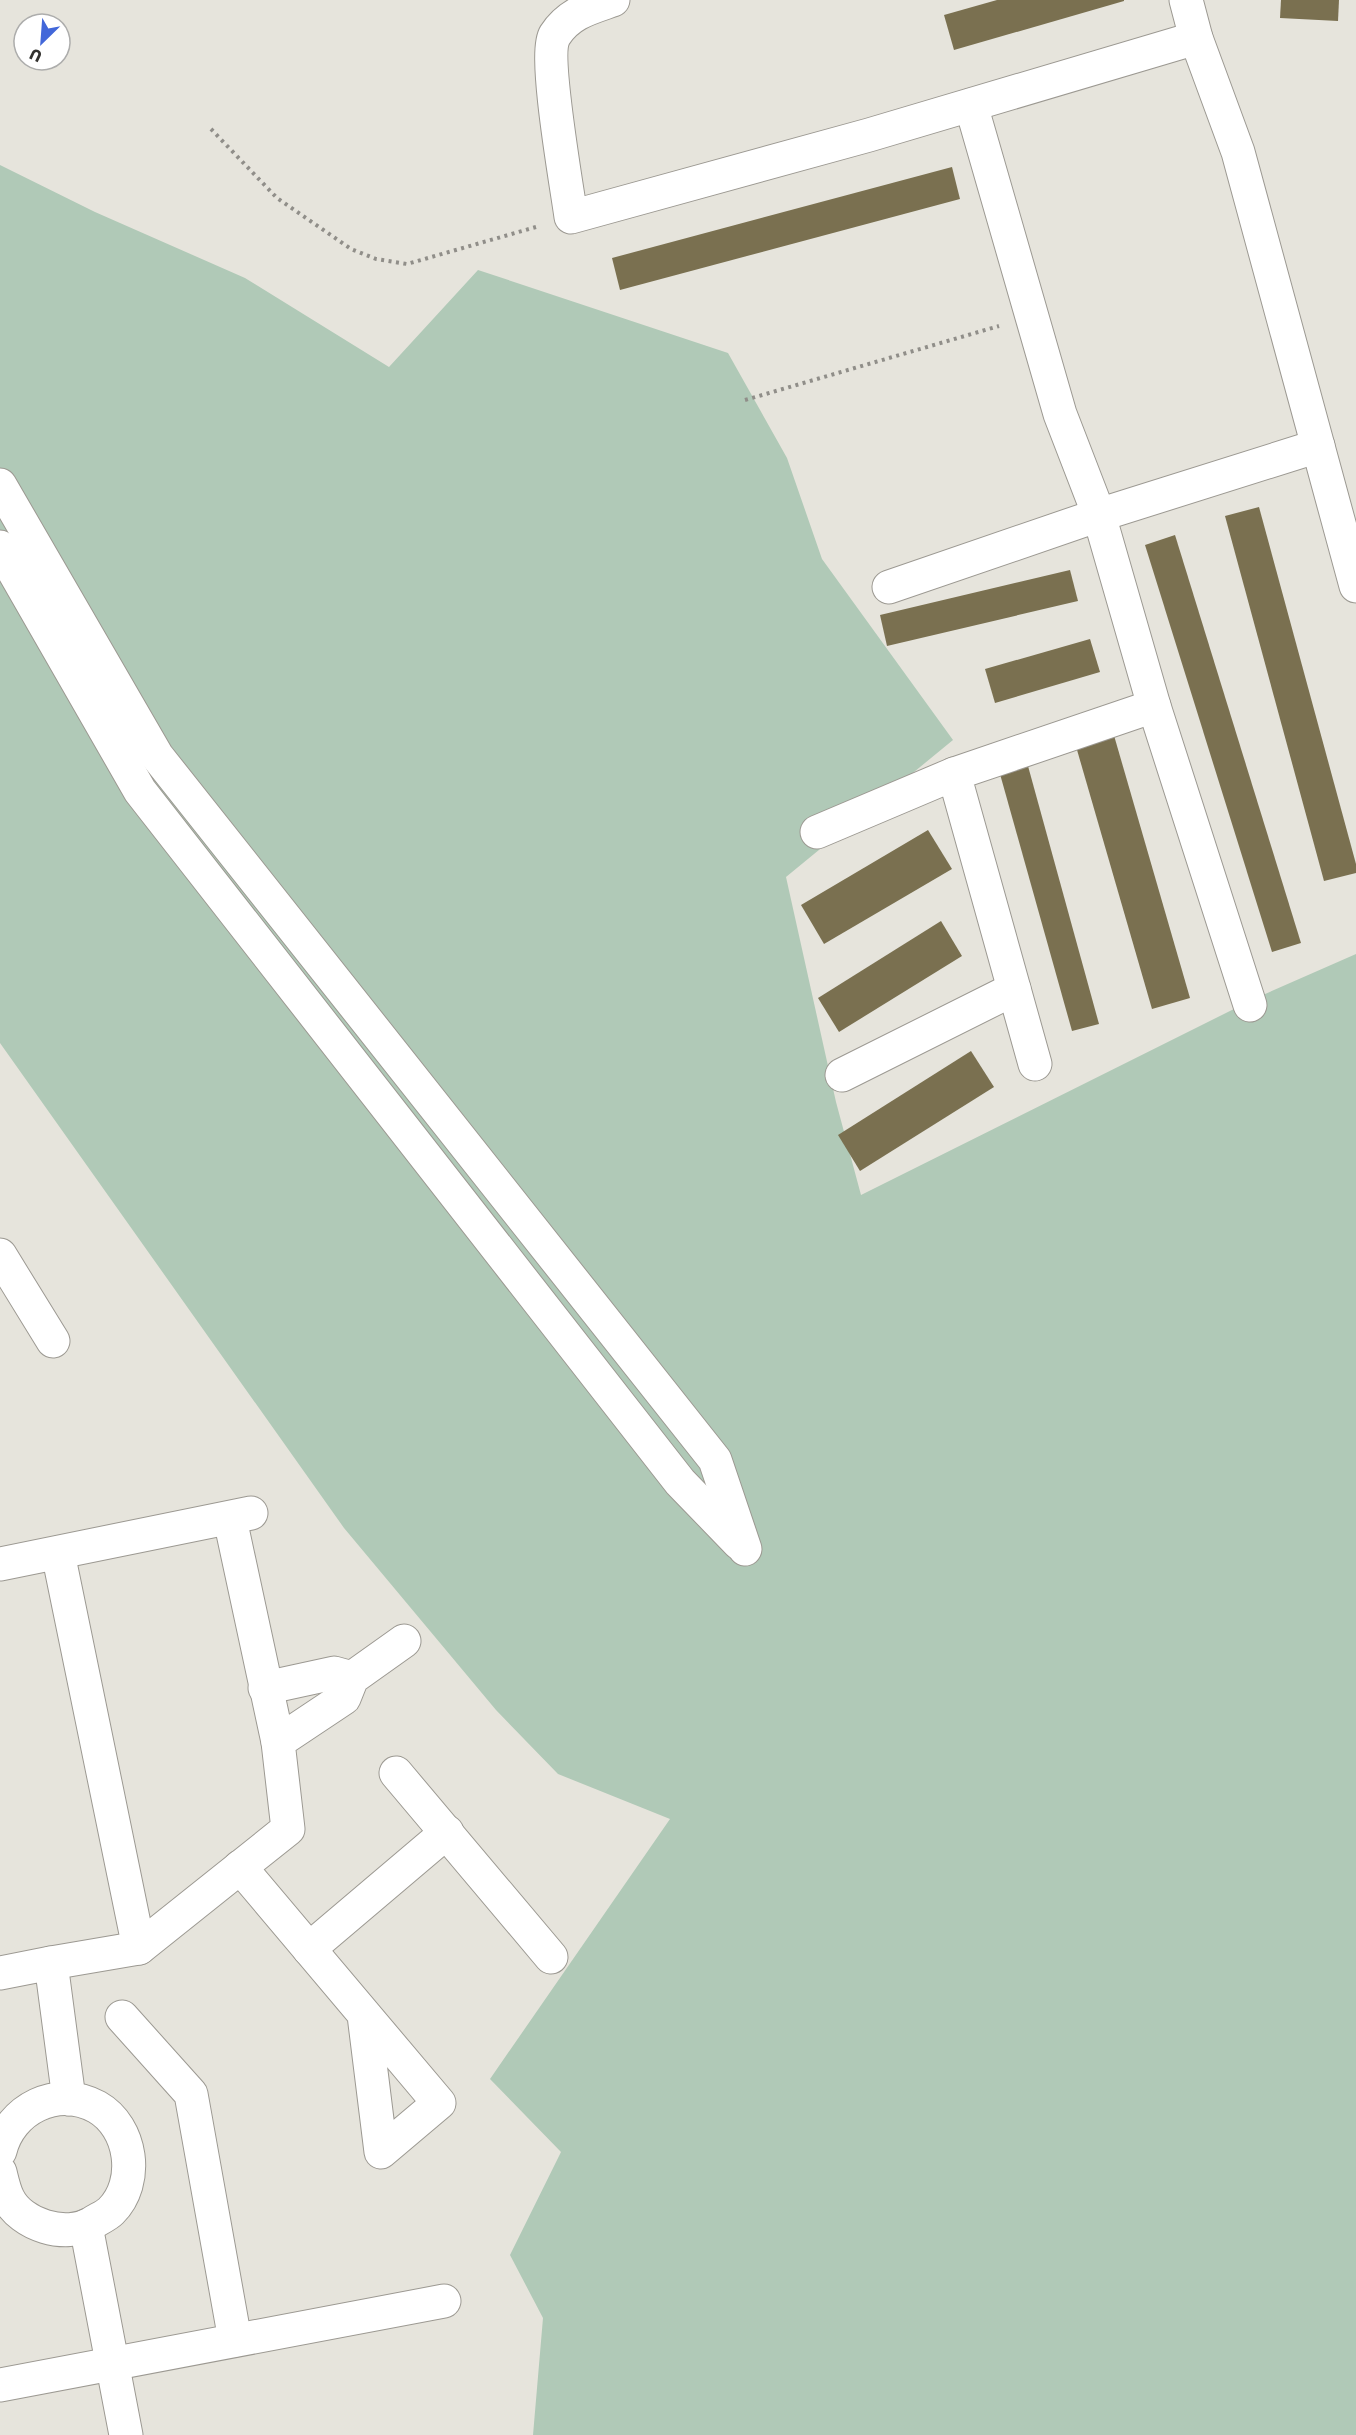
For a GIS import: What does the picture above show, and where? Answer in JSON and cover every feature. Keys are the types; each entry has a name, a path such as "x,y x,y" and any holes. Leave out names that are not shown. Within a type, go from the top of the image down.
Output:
{"street":[{"path":"613,0 572,15 554,36 552,66 571,217 970,105 1196,38"},
{"path":"1185,0 1196,38 1238,152 1356,586"},
{"path":"970,105 1060,414 1099,515 1154,706 1250,1005"},
{"path":"890,587 1099,515 1318,446"},
{"path":"0,485 157,756 715,1460 745,1549 680,1482 140,791 0,547"},
{"path":"817,832 954,774 1154,706"},
{"path":"954,774 1035,1064"},
{"path":"842,1075 1014,990"},
{"path":"0,1255 53,1341"},
{"path":"0,1564 241,1516 265,1688 278,1742 288,1829 139,1948 0,1973"},
{"path":"58,1553 139,1948"},
{"path":"278,1742 344,1698 352,1678 404,1641"},
{"path":"265,1688 334,1673 352,1678"},
{"path":"396,1773 550,1957"},
{"path":"309,1949 447,1832"},
{"path":"240,1867 364,2015"},
{"path":"51,1963 69,2099"},
{"path":"122,2017 191,2094 235,2340"},
{"path":"0,2151 4,2137 19,2115 42,2102 69,2099 97,2108 118,2128 129,2155 127,2185 111,2211 87,2226 57,2230 38,2224 29,2220 3,2191"},
{"path":"87,2226 126,2435"},
{"path":"0,2385 444,2301"}],"path":[{"path":"211,129 277,198 351,249 376,260 407,264 571,217"},
{"path":"746,400 1031,316"}],"green space":[{"path":"0,165 95,212 245,278 389,367 478,270 728,353 787,458 822,559 953,740 786,877 836,1102 861,1195 1256,998 1356,954 1356,2435 533,2435 543,2318 510,2255 561,2152 490,2079 670,1819 558,1774 496,1710 344,1528 0,1043"}],"building":[{"path":"997,0 1124,1 954,50 944,15"},
{"path":"1281,0 1339,0 1338,21 1280,18"},
{"path":"952,167 960,199 620,290 612,258"},
{"path":"1259,507 1356,864 1356,873 1324,881 1225,516"},
{"path":"1175,535 1301,943 1272,952 1145,545"},
{"path":"1070,570 1078,601 887,646 880,615"},
{"path":"1090,639 1100,672 995,703 985,669"},
{"path":"1113,732 1190,998 1152,1009 1075,743"},
{"path":"1028,766 1099,1024 1072,1031 1000,774"},
{"path":"928,830 952,869 824,944 801,905"},
{"path":"941,921 962,956 839,1032 818,998"},
{"path":"971,1051 994,1087 860,1171 838,1135"}]}
